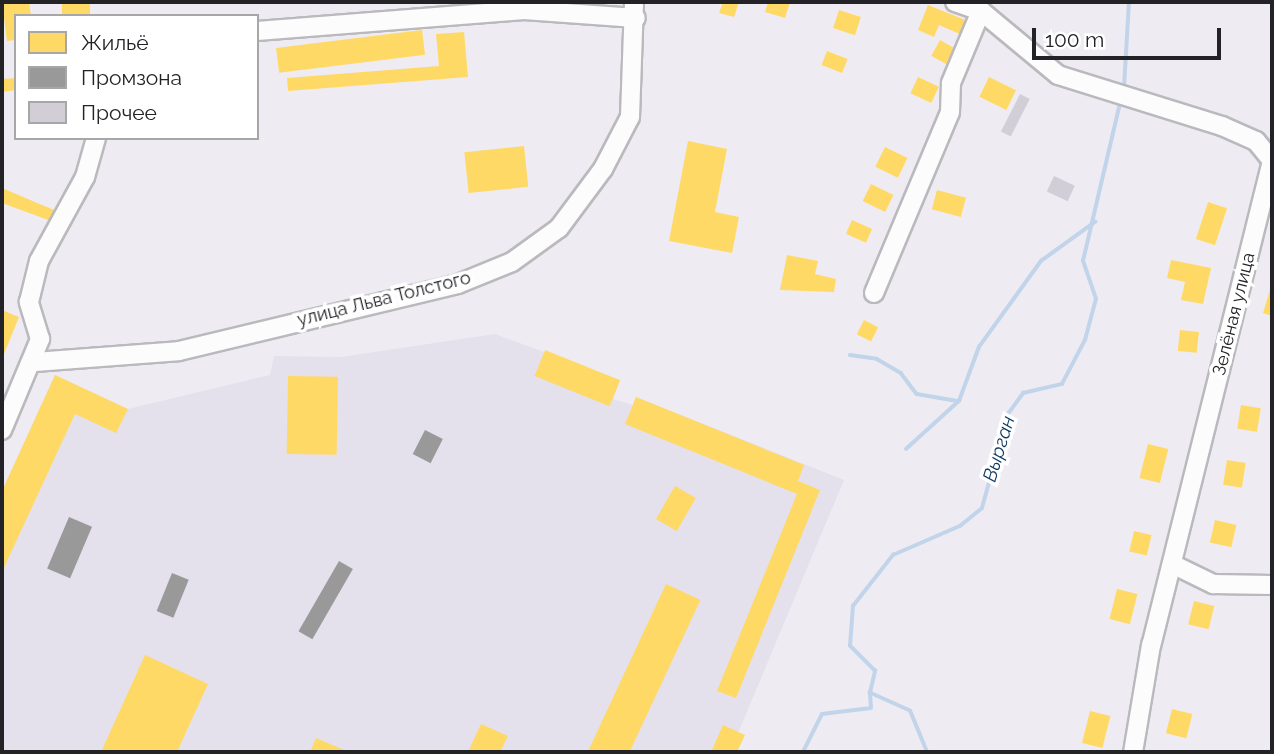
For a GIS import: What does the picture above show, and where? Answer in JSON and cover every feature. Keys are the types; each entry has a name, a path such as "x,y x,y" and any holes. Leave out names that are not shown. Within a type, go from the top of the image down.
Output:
{"street":[{"path":"874,293 950,112 951,83 981,11 955,2"},
{"path":"259,31 524,10 635,10"},
{"name":"улица Льва Толстого","path":"34,362 179,351 457,284 512,262 559,228 603,169 630,117 635,10"},
{"name":"Зелёная улица","path":"981,11 1059,75 1256,141 1272,161 1172,564 1133,752"},
{"path":"2,430 34,362 40,339 29,302 39,261 85,177 95,140"},
{"path":"1172,564 1213,584 1272,585"}],"shaded area":[{"path":"495,334 620,380 613,399 633,405 636,397 844,480 730,752 2,752 2,491 55,375 128,409 270,375 274,356 341,357"}],"building: Жильё":[{"path":"2,2 29,2 31,14 14,14 14,40 7,41"},
{"path":"62,2 90,2 90,14 62,14"},
{"path":"723,2 739,2 734,17 719,13"},
{"path":"768,2 790,2 785,18 765,12"},
{"path":"928,5 968,21 962,35 939,25 934,37 918,30"},
{"path":"839,10 861,17 855,35 833,28"},
{"path":"422,30 425,55 279,73 276,48"},
{"path":"464,32 468,77 288,91 287,78 439,66 436,34"},
{"path":"940,40 958,50 950,66 931,56"},
{"path":"827,51 848,59 842,73 822,65"},
{"path":"918,77 939,87 931,103 910,93"},
{"path":"989,77 1016,90 1006,110 979,97"},
{"path":"14,78 14,90 2,92 2,79"},
{"path":"688,141 727,149 715,212 739,217 732,253 669,241"},
{"path":"524,146 528,187 469,193 464,152"},
{"path":"885,147 907,158 898,178 875,167"},
{"path":"871,184 893,195 885,212 863,201"},
{"path":"2,188 54,210 51,221 2,203"},
{"path":"937,190 966,198 961,217 932,209"},
{"path":"1208,202 1227,208 1215,245 1196,239"},
{"path":"852,220 872,229 866,243 846,234"},
{"path":"787,255 818,261 815,274 836,279 834,292 780,290"},
{"path":"1171,260 1211,268 1203,304 1181,300 1185,282 1167,278"},
{"path":"1272,283 1272,316 1263,313"},
{"path":"2,310 19,317 2,359"},
{"path":"864,320 878,327 871,342 857,334"},
{"path":"1180,330 1199,332 1197,353 1178,351"},
{"path":"545,350 620,380 610,406 535,376"},
{"path":"55,375 128,409 116,433 75,414 2,572 2,491"},
{"path":"288,376 338,377 337,455 287,454"},
{"path":"636,397 804,465 798,481 820,490 736,698 717,691 797,494 625,424"},
{"path":"1241,405 1261,408 1257,432 1237,429"},
{"path":"1148,444 1168,449 1160,483 1140,478"},
{"path":"1227,460 1246,463 1242,488 1223,485"},
{"path":"675,486 696,498 677,531 656,519"},
{"path":"1215,520 1236,525 1231,547 1210,542"},
{"path":"1134,531 1152,535 1147,556 1129,551"},
{"path":"666,584 700,600 630,752 588,752"},
{"path":"1117,589 1137,594 1130,624 1110,619"},
{"path":"1194,601 1214,606 1209,629 1188,624"},
{"path":"145,655 208,684 177,752 101,752"},
{"path":"1172,709 1192,714 1186,738 1166,733"},
{"path":"1090,711 1110,716 1102,748 1082,743"},
{"path":"481,724 508,736 500,752 468,752"},
{"path":"723,725 745,735 737,752 711,752"},
{"path":"316,738 349,752 310,752"}],"building: Промзона":[{"path":"425,430 443,439 431,463 413,454"},
{"path":"69,517 92,527 70,578 47,569"},
{"path":"339,561 353,569 312,639 298,631"},
{"path":"172,573 189,580 173,618 157,611"}],"building: Прочее":[{"path":"1020,94 1030,99 1011,136 1001,131"},
{"path":"1054,176 1075,186 1068,201 1047,191"}],"waterway":[{"name":"Вырган","path":"1124,88 1129,2"},
{"name":"Вырган","path":"927,752 910,711 870,693 875,671 850,646 853,606 893,555 960,526 982,508 1008,414 1023,393 1062,384 1085,340 1096,299 1083,261 1121,99"},
{"path":"906,449 959,401 979,347 1041,261 1095,222"},
{"path":"850,355 877,359 901,373 917,394 958,401"},
{"path":"803,752 822,714 871,708 870,693"}]}
